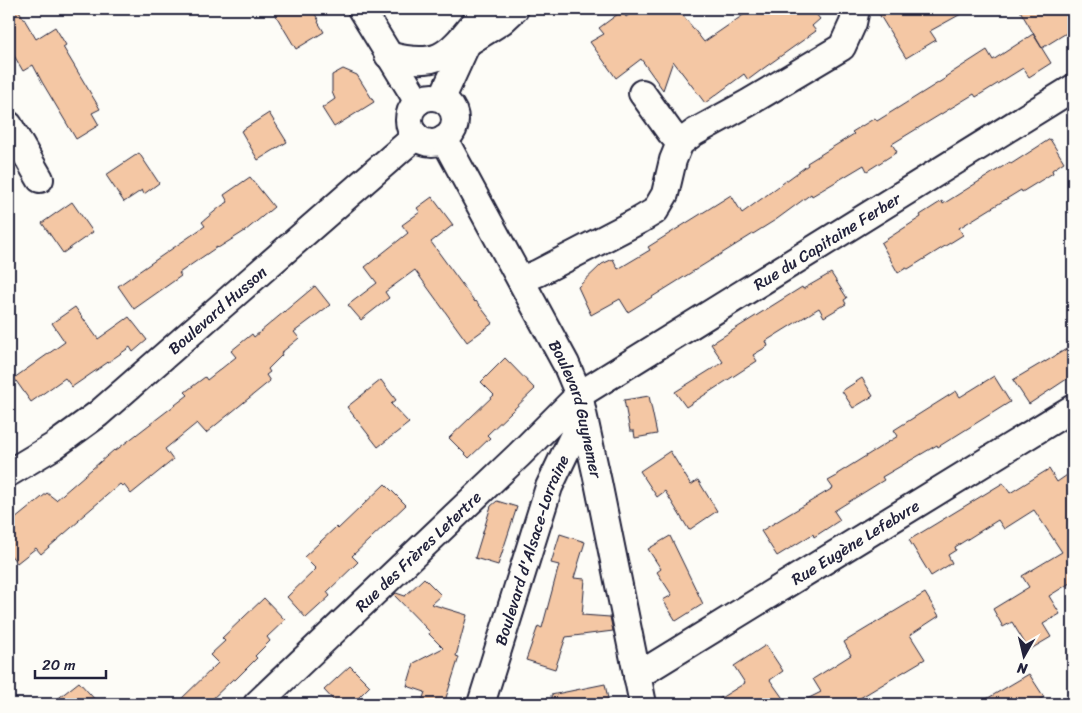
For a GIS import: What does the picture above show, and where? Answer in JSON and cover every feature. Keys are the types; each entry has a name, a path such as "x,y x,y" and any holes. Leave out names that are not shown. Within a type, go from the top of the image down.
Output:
{"street":[{"path":"360,9 388,55 430,100 451,106 455,117 451,133 444,139 430,142 416,136 410,128 409,118 412,109 430,100 467,43 483,11"},
{"path":"467,43 502,21 516,9"},
{"path":"521,280 632,225 655,211 665,194 673,160 680,143 695,132 748,104 842,47 853,23 856,9"},
{"path":"388,55 405,60 418,61 432,60 446,54 483,11"},
{"name":"Rue du Capitaine Ferber","path":"580,395 1073,88"},
{"path":"642,93 680,143"},
{"path":"9,125 40,179"},
{"name":"Boulevard Husson","path":"9,473 54,446 98,414 416,136"},
{"name":"Boulevard Guynemer","path":"444,139 521,280 580,395 643,704"},
{"name":"Rue des Frères Letertre","path":"257,704 580,395"},
{"name":"Boulevard d'Alsace-Lorraine","path":"481,704 549,487 578,426 580,395"},
{"name":"Rue Eugène Lefebvre","path":"637,676 1073,408"}],"building":[{"path":"9,9 18,9 36,39 55,27 66,45 63,47 100,109 92,113 99,125 76,139 33,65 23,71 9,47"},
{"path":"272,9 312,9 324,32 296,49"},
{"path":"637,9 678,9 704,42 752,9 812,9 820,19 812,26 816,31 748,80 744,74 705,103 673,61 663,90 641,59 616,78 590,42 604,34 599,28 622,11 626,17"},
{"path":"876,9 970,9 930,31 936,40 906,58"},
{"path":"1019,9 1073,9 1073,29 1042,48"},
{"path":"1033,34 1051,63 1029,77 1023,68 976,97 974,94 892,144 897,152 867,171 864,165 812,196 811,194 777,219 628,312 620,299 591,315 578,287 602,264 613,259 618,269 650,250 648,247 731,195 742,213 808,165 807,163 854,134 852,132 875,118 877,121 987,50 993,60"},
{"path":"343,69 357,75 374,102 334,127 322,108 335,99 332,92 332,75"},
{"path":"269,113 287,142 258,160 241,131"},
{"path":"1050,139 1064,162 1052,170 1053,173 959,228 963,235 908,269 906,268 898,273 881,243 942,201 943,204"},
{"path":"139,153 159,183 144,194 142,190 124,202 106,175"},
{"path":"250,177 274,207 245,231 217,247 179,273 181,276 134,309 118,286 205,226 202,222 228,202 224,195"},
{"path":"432,197 453,225 431,242 475,302 493,323 467,342 415,270 385,292 389,298 361,320 348,305 377,283 365,267 408,233 402,225 420,212 417,208"},
{"path":"72,202 93,232 63,253 42,223"},
{"path":"831,273 847,298 844,300 846,304 824,317 819,308 766,341 768,346 753,355 757,361 686,407 675,392 723,362 711,344 802,287 803,289"},
{"path":"315,286 330,305 294,332 299,338 281,353 282,355 268,369 270,372 266,375 270,381 206,433 197,423 165,449 173,460 131,494 124,485 120,484 41,554 36,548 17,563 9,553 9,524 47,493 56,500 114,450 188,395 185,392 205,377 207,380 236,357 231,351 252,334 254,337"},
{"path":"75,307 98,339 129,317 147,340 133,352 130,347 72,387 65,378 31,402 14,378 65,342 52,323"},
{"path":"1073,345 1073,375 1029,404 1013,380"},
{"path":"505,358 535,389 487,435 490,438 469,458 449,438 494,395 481,382"},
{"path":"994,376 1010,402 938,447 937,445 882,477 884,480 834,511 840,520 814,537 813,534 777,556 761,531 833,488 828,481 898,436 894,430 956,391 960,397"},
{"path":"862,378 873,396 853,408 842,391"},
{"path":"381,380 396,400 391,404 409,423 378,447 347,407"},
{"path":"649,396 657,434 635,438 634,431 630,431 624,400"},
{"path":"670,451 691,485 698,480 717,511 689,530 665,491 657,497 640,471"},
{"path":"1049,469 1057,482 1073,471 1073,581 1049,596 1060,614 1043,624 1051,637 1029,650 1012,622 1003,627 993,609 1029,587 1022,576 1062,552 1034,510 1004,529 998,520 955,547 956,550 948,555 952,563 931,576 909,540 1003,483 1010,493"},
{"path":"385,484 406,505 352,556 358,562 327,592 330,596 306,618 287,597 316,569 304,557 336,527 338,529"},
{"path":"497,501 517,507 498,565 475,558 491,506"},
{"path":"560,534 585,542 574,578 585,579 582,615 610,617 613,631 566,637 555,669 526,660 538,626 542,628 559,565 551,563"},
{"path":"670,536 703,604 676,621 663,600 672,595 657,572 661,569 648,549"},
{"path":"424,578 441,595 431,604 467,615 456,656 459,657 444,704 421,704 425,692 407,686 414,663 443,648 394,595 396,593 405,596"},
{"path":"925,593 939,616 910,635 925,659 850,704 797,704 821,692 813,679 851,655 844,642"},
{"path":"264,598 285,620 267,637 270,641 255,656 257,658 207,704 176,704 218,663 210,655 225,641 222,638"},
{"path":"766,645 783,671 770,680 787,704 711,704 745,683 734,666"},
{"path":"350,666 370,686 352,704 337,704 324,690"},
{"path":"1029,674 1044,697 1031,704 978,704"},
{"path":"79,682 99,704 51,704"},
{"path":"605,684 609,704 552,704 551,695"}]}
